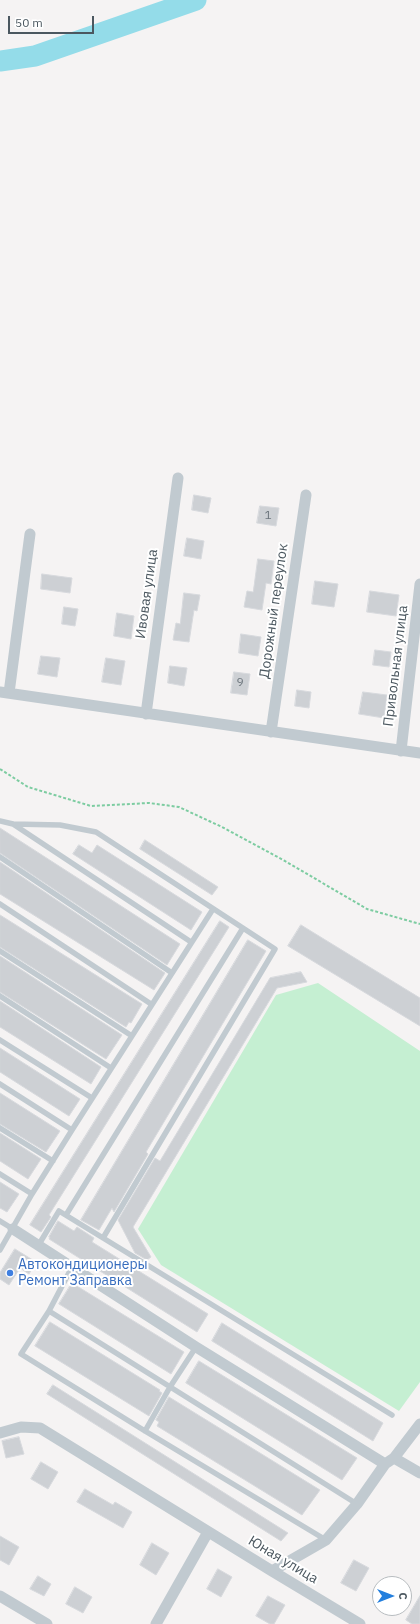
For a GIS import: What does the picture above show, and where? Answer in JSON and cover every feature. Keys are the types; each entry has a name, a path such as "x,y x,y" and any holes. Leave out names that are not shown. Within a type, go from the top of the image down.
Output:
{"street":[{"name":"Ивовая улица","path":"146,714 178,478"},
{"name":"Дорожный переулок","path":"271,732 306,495"},
{"path":"30,534 5,692 146,714 420,753"},
{"name":"Привольная улица","path":"401,751 420,584"},
{"path":"13,1229 196,1347 389,1461 420,1473"},
{"name":"Юная улица","path":"0,1433 21,1427 40,1428 360,1624"},
{"path":"272,1571 326,1540 357,1504 389,1461 418,1431"},
{"path":"156,1624 208,1532"},
{"path":"0,1596 47,1624"}],"lane":[{"path":"0,822 13,824 60,825 96,832 275,949 103,1238"},
{"path":"13,824 191,942"},
{"path":"0,857 172,973"},
{"path":"0,904 151,1004"},
{"path":"0,1250 32,1194 151,1004 213,909"},
{"path":"66,1215 243,928"},
{"path":"0,951 132,1036"},
{"path":"0,996 111,1068"},
{"path":"0,1040 92,1098"},
{"path":"0,1084 72,1130"},
{"path":"0,1128 53,1161"},
{"path":"0,1174 32,1194"},
{"path":"38,1246 59,1211 392,1415"},
{"path":"0,1221 13,1229"},
{"path":"72,1267 49,1311 21,1354 326,1540"},
{"path":"49,1311 357,1504"},
{"path":"145,1431 170,1386 196,1347"}],"path":[{"path":"0,768 28,787 91,806 149,803 179,807 222,827 285,861 367,909 420,924"}],"green space":[{"path":"318,983 420,1051 420,1382 399,1411 161,1265 138,1229 276,995"}],"building":[{"path":"194,495 211,498 208,513 192,510"},
{"path":"260,506 279,508 276,526 257,523"},
{"path":"187,538 204,541 201,559 184,556"},
{"path":"258,559 274,561 271,584 266,583 262,610 244,607 247,591 253,592"},
{"path":"42,574 72,578 70,593 41,589"},
{"path":"315,581 338,584 334,607 312,604"},
{"path":"370,591 399,595 396,616 367,612"},
{"path":"184,593 200,595 197,611 194,610 189,642 173,640 176,623 180,624"},
{"path":"64,607 78,609 75,626 62,624"},
{"path":"117,613 134,616 131,639 114,636"},
{"path":"241,634 261,637 258,656 239,653"},
{"path":"375,650 391,652 389,667 373,665"},
{"path":"41,656 60,658 57,677 38,674"},
{"path":"106,658 125,661 121,685 102,682"},
{"path":"170,666 187,668 184,686 168,683"},
{"path":"234,672 250,674 247,695 231,693"},
{"path":"297,690 311,692 309,708 295,706"},
{"path":"363,692 387,695 384,718 359,714"},
{"path":"0,828 180,944 167,965 0,853"},
{"path":"145,840 218,887 212,895 140,849"},
{"path":"79,845 92,853 97,845 202,912 191,930 73,854"},
{"path":"0,862 165,973 154,990 0,894"},
{"path":"0,915 142,1004 131,1023 129,1022 126,1027 0,947"},
{"path":"220,921 229,927 49,1215 51,1217 41,1232 30,1225"},
{"path":"301,925 420,998 420,1026 288,946"},
{"path":"248,940 266,951 146,1152 148,1154 114,1212 112,1208 99,1230 81,1220"},
{"path":"0,956 122,1035 106,1059 0,992"},
{"path":"301,972 307,982 277,988 133,1227 151,1257 147,1260 135,1253 118,1220 155,1158 160,1161 270,978"},
{"path":"0,1001 101,1067 91,1084 0,1027"},
{"path":"0,1048 80,1099 69,1116 0,1072"},
{"path":"0,1093 60,1131 46,1152 0,1124"},
{"path":"0,1133 41,1159 28,1179 0,1161"},
{"path":"0,1182 19,1194 7,1212 0,1208"},
{"path":"58,1221 74,1231 77,1227 94,1238 92,1242 208,1314 197,1332 49,1239"},
{"path":"15,1249 36,1262 29,1274 20,1268 9,1285 0,1279 0,1273"},
{"path":"72,1283 184,1352 171,1374 59,1304"},
{"path":"50,1322 160,1390 159,1391 162,1393 149,1416 35,1346"},
{"path":"222,1323 383,1423 373,1441 212,1341"},
{"path":"199,1361 357,1458 342,1480 186,1383"},
{"path":"53,1385 288,1533 281,1541 47,1394"},
{"path":"169,1397 320,1490 302,1515 157,1426 159,1422 156,1420"},
{"path":"19,1437 24,1454 6,1458 2,1441"},
{"path":"41,1462 58,1472 48,1489 31,1479"},
{"path":"85,1489 113,1505 115,1502 132,1512 123,1528 77,1502"},
{"path":"0,1536 19,1547 9,1565 0,1560"},
{"path":"152,1543 169,1553 156,1575 140,1565"},
{"path":"354,1560 369,1568 356,1591 341,1583"},
{"path":"218,1569 232,1577 221,1597 207,1589"},
{"path":"38,1576 51,1584 44,1596 30,1589"},
{"path":"75,1587 92,1597 83,1613 66,1604"},
{"path":"268,1596 285,1605 274,1624 270,1624 256,1616"},
{"path":"420,1596 420,1624 412,1624 406,1620 408,1616 412,1616 412,1610"}],"waterway":[{"path":"0,61 35,56 196,0"}],"place":[{"name":"Автокондиционеры Ремонт Заправка","path":"10,1273"}]}
